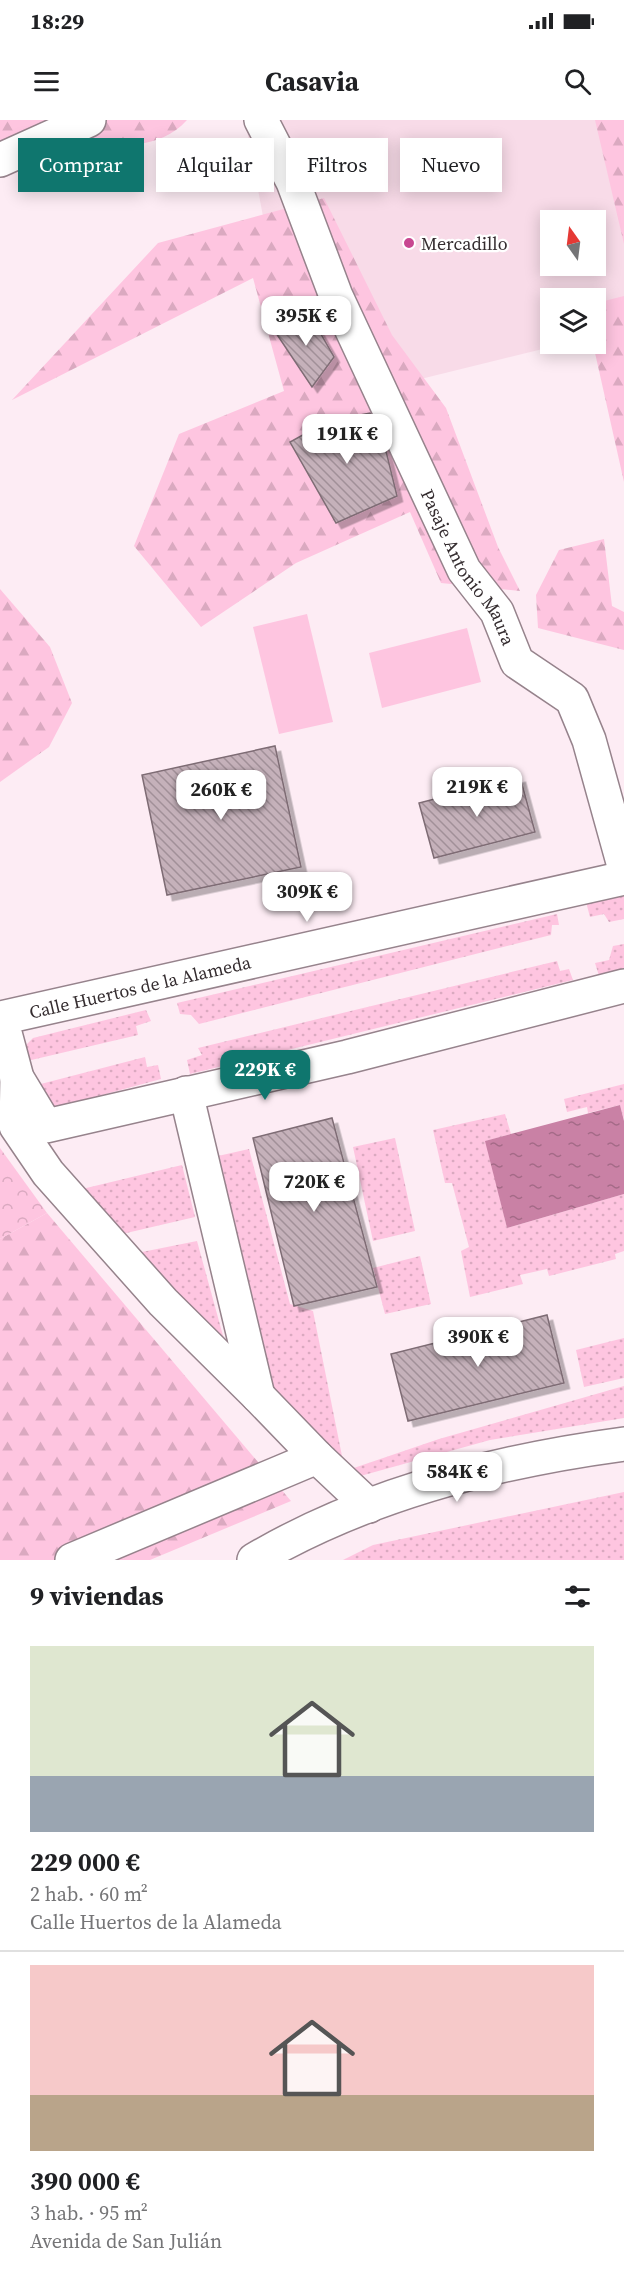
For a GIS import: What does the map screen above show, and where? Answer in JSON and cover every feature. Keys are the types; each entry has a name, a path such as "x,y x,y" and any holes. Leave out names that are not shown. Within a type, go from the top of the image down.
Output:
{"street":[{"path":"0,160 89,120"},
{"name":"Pasaje Antonio Maura","path":"261,120 293,182 336,296 464,570 497,612 517,662 572,699 589,740 624,866"},
{"name":"Calle Huertos de la Alameda","path":"624,878 1,1018 17,1078 46,1126 347,1057 624,986"},
{"path":"17,1078 16,1126 48,1173 163,1302 369,1506"},
{"path":"186,1093 258,1396"},
{"path":"254,1560 285,1542 369,1506 491,1467 571,1451 624,1444"},
{"path":"72,1560 317,1457"}],"shaded area":[{"name":"Mercadillo","path":"245,120 624,120 624,328 606,332 606,288 540,288 540,350 299,409 258,192 274,192 274,138 248,138"}],"green space":[{"path":"0,120 187,120 164,137 144,143 144,138 18,138 18,163 0,168"},
{"path":"595,120 624,120 624,244"},
{"path":"324,198 392,335 446,408 498,547 520,591 441,583 410,512 296,563 201,627 134,546 179,434 284,391 253,278 12,400 158,243"},
{"path":"624,296 624,482 595,354 606,354 606,300"},
{"path":"604,539 612,606 624,612 624,650 538,628 536,595 559,550"},
{"path":"0,589 50,647 72,703 49,747 0,782"},
{"path":"307,614 333,722 279,734 253,627"},
{"path":"467,628 481,682 382,708 369,653"},
{"path":"624,893 624,919 609,922 604,914 590,917 586,902"},
{"path":"557,914 559,925 552,925 551,935 199,1024 191,1015 180,1014 177,1003"},
{"path":"624,944 624,973 600,979 595,963 609,960 613,946"},
{"path":"557,961 560,971 569,969 573,980 190,1074 187,1060 202,1055 198,1048"},
{"path":"146,1010 151,1021 136,1026 138,1035 27,1061 24,1047 33,1038"},
{"path":"145,1057 147,1067 158,1065 161,1079 58,1107 40,1103 33,1086"},
{"path":"624,1084 624,1120 620,1105 588,1113 587,1107 567,1112 564,1099"},
{"path":"505,1114 511,1134 486,1141 507,1228 624,1194 624,1251 615,1254 616,1259 549,1276 547,1269 520,1275 523,1284 470,1297 461,1251 469,1247 452,1183 445,1183 433,1130"},
{"path":"395,1138 415,1231 373,1241 353,1147"},
{"path":"0,1148 47,1213 0,1239"},
{"path":"249,1149 290,1304 313,1311 345,1471 439,1439 624,1386 624,1418 490,1440 346,1480 267,1389 209,1158"},
{"path":"182,1165 195,1217 105,1238 78,1190"},
{"path":"47,1213 291,1501 150,1560 0,1560 0,1239"},
{"path":"197,1241 228,1354 132,1254"},
{"path":"420,1256 431,1304 385,1314 373,1268"},
{"path":"624,1338 624,1378 584,1387 576,1350"},
{"path":"624,1492 624,1560 343,1560 373,1545"}],"water":[{"path":"620,1105 624,1121 624,1194 507,1228 485,1141"}],"building":[{"path":"310,315 334,357 312,387 274,330"},
{"path":"370,413 384,443 397,496 336,523 290,442 328,421"},
{"path":"275,746 301,867 167,895 142,775"},
{"path":"520,777 535,832 434,858 419,803"},
{"path":"332,1118 377,1287 294,1306 253,1138"},
{"path":"547,1315 564,1383 408,1421 391,1354"}],"place":[{"name":"Mercadillo","path":"409,243"}]}
